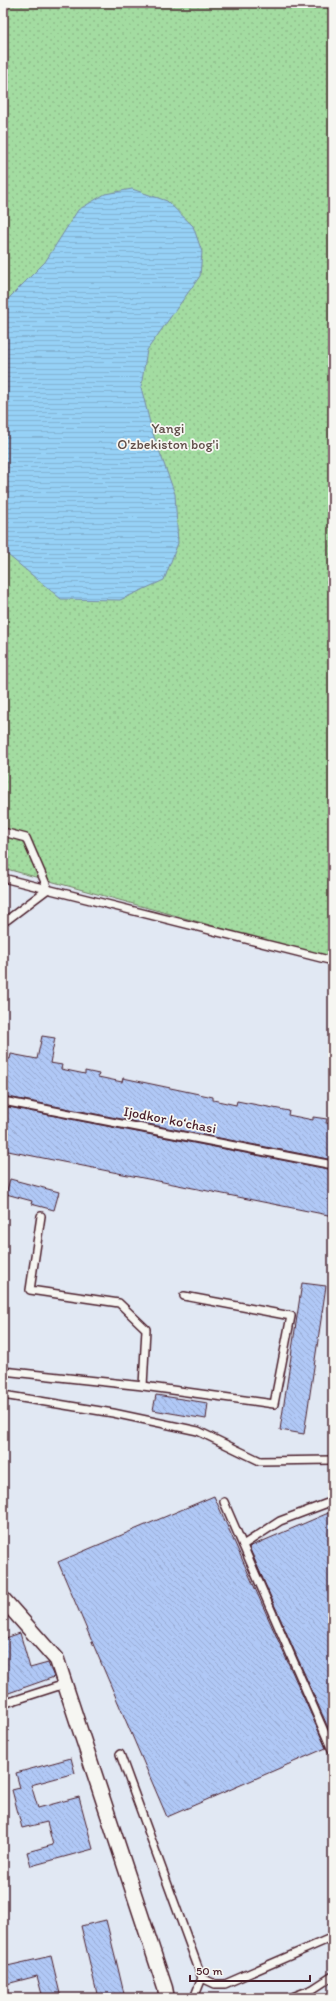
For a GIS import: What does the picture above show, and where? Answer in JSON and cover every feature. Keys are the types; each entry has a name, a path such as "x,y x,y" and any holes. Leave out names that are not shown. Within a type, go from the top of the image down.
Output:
{"street":[{"path":"3,1599 57,1660 167,1998"}],"lane":[{"path":"3,832 26,838 48,890"},
{"path":"3,878 333,961"},
{"path":"3,919 7,920 48,890"},
{"name":"Ijodkor koʻchasi","path":"3,1101 333,1165"},
{"path":"41,1216 30,1290 119,1303 146,1330 144,1386"},
{"path":"3,1371 144,1386 274,1404 291,1316 184,1296"},
{"path":"3,1395 114,1413 198,1431 260,1461 333,1460"},
{"path":"243,1545 280,1521 333,1501"},
{"path":"224,1502 333,1752"},
{"path":"3,1704 65,1684"},
{"path":"120,1754 202,1978 194,1998"},
{"path":"202,1978 215,1984 225,1984 333,1937"},
{"path":"290,1998 313,1989 333,1976"}],"green space":[{"name":"Yangi O'zbekiston bog'i","path":"3,3 333,3 333,959 3,868"}],"water":[{"path":"132,189 167,201 193,226 202,252 200,276 147,350 141,387 152,431 175,494 178,543 164,580 120,600 61,599 3,551 3,304 45,262 78,210 105,194"}],"building":[{"path":"42,1036 55,1038 50,1063 62,1065 61,1069 85,1074 85,1071 99,1074 98,1077 122,1082 123,1078 213,1097 213,1100 236,1105 237,1101 289,1111 288,1115 313,1120 313,1117 327,1119 326,1123 333,1124 333,1160 3,1096 3,1058 10,1059 11,1054 37,1059"},
{"path":"3,1106 333,1170 333,1216 3,1150"},
{"path":"10,1179 59,1192 54,1210 31,1204 32,1201 6,1194"},
{"path":"302,1283 326,1286 304,1434 280,1430"},
{"path":"156,1395 208,1403 206,1419 153,1410"},
{"path":"214,1496 326,1748 167,1817 58,1562"},
{"path":"333,1511 333,1739 249,1547"},
{"path":"20,1633 30,1668 48,1663 54,1677 3,1695 3,1639"},
{"path":"71,1758 75,1773 31,1785 38,1808 79,1797 93,1849 31,1866 27,1852 53,1845 47,1822 22,1828 12,1790 20,1788 16,1773"},
{"path":"106,1920 125,1998 98,1998 81,1926"},
{"path":"51,1956 61,1998 43,1998 37,1976 3,1985 3,1967"}]}
